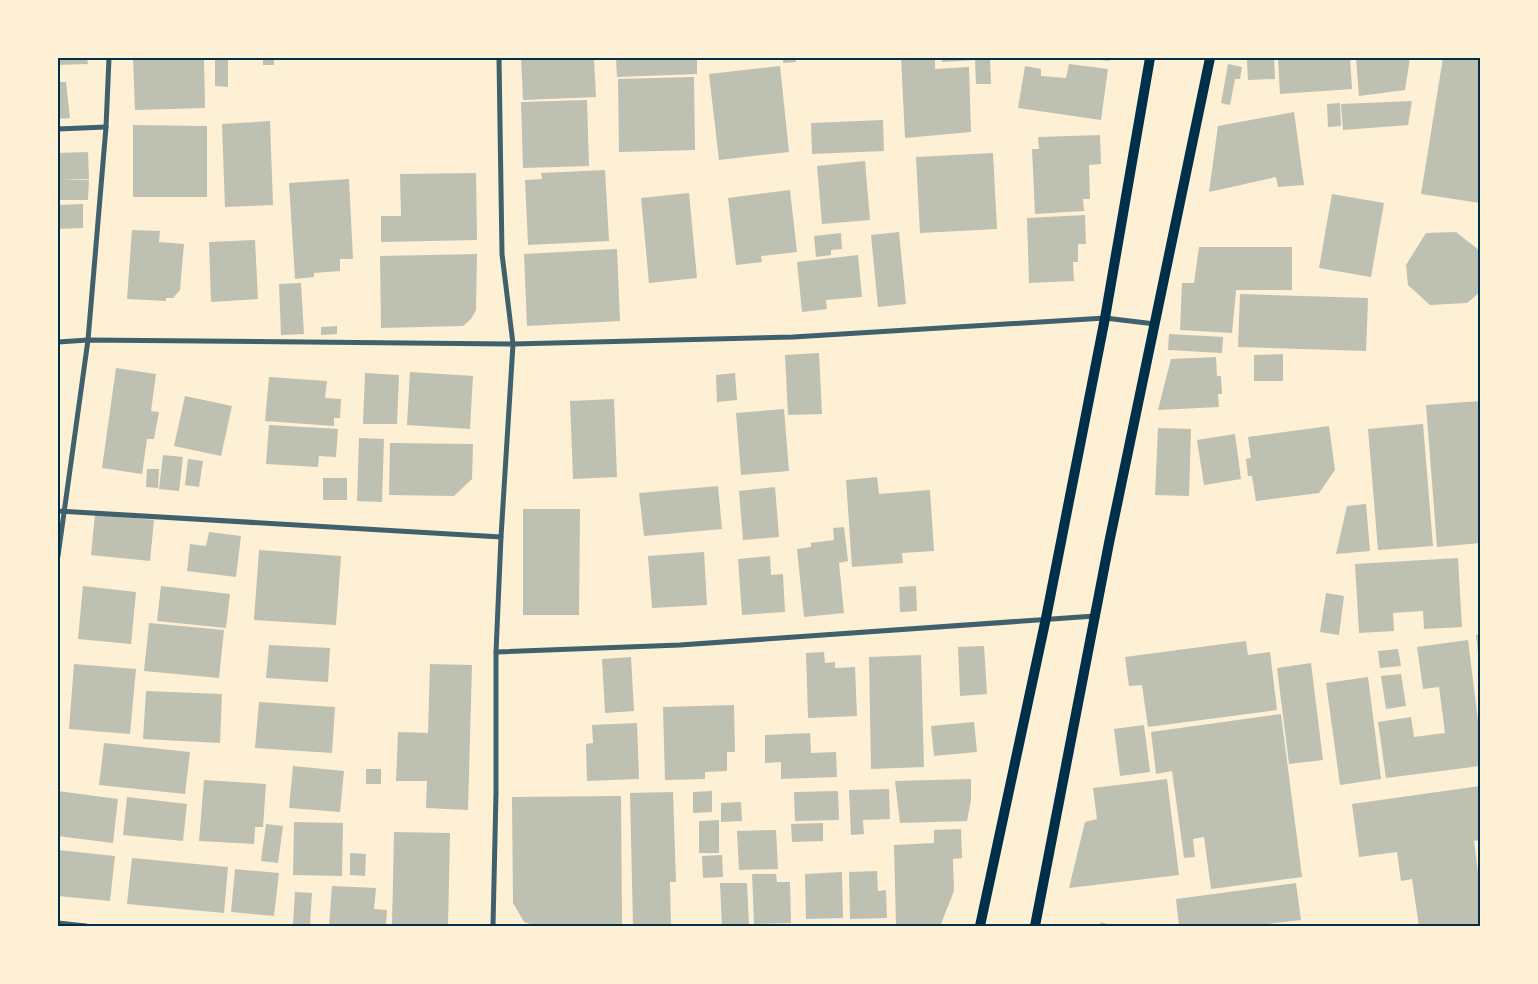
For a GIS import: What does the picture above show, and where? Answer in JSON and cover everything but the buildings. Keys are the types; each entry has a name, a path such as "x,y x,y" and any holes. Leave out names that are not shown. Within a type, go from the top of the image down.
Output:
{"main road":[{"path":"980,926 1046,618 1105,318 1150,58"},
{"path":"1035,926 1095,616 1210,58"}],"street":[{"path":"58,556 60,511 88,340 106,127 109,58"},
{"path":"493,926 496,652 500,537 513,344 502,254 499,58"},
{"path":"58,129 106,127"},
{"path":"58,342 88,340 513,344 792,337 1105,318 1155,324"},
{"path":"60,511 500,537"},
{"path":"496,652 680,645 1095,616"},
{"path":"58,923 86,926"}]}
